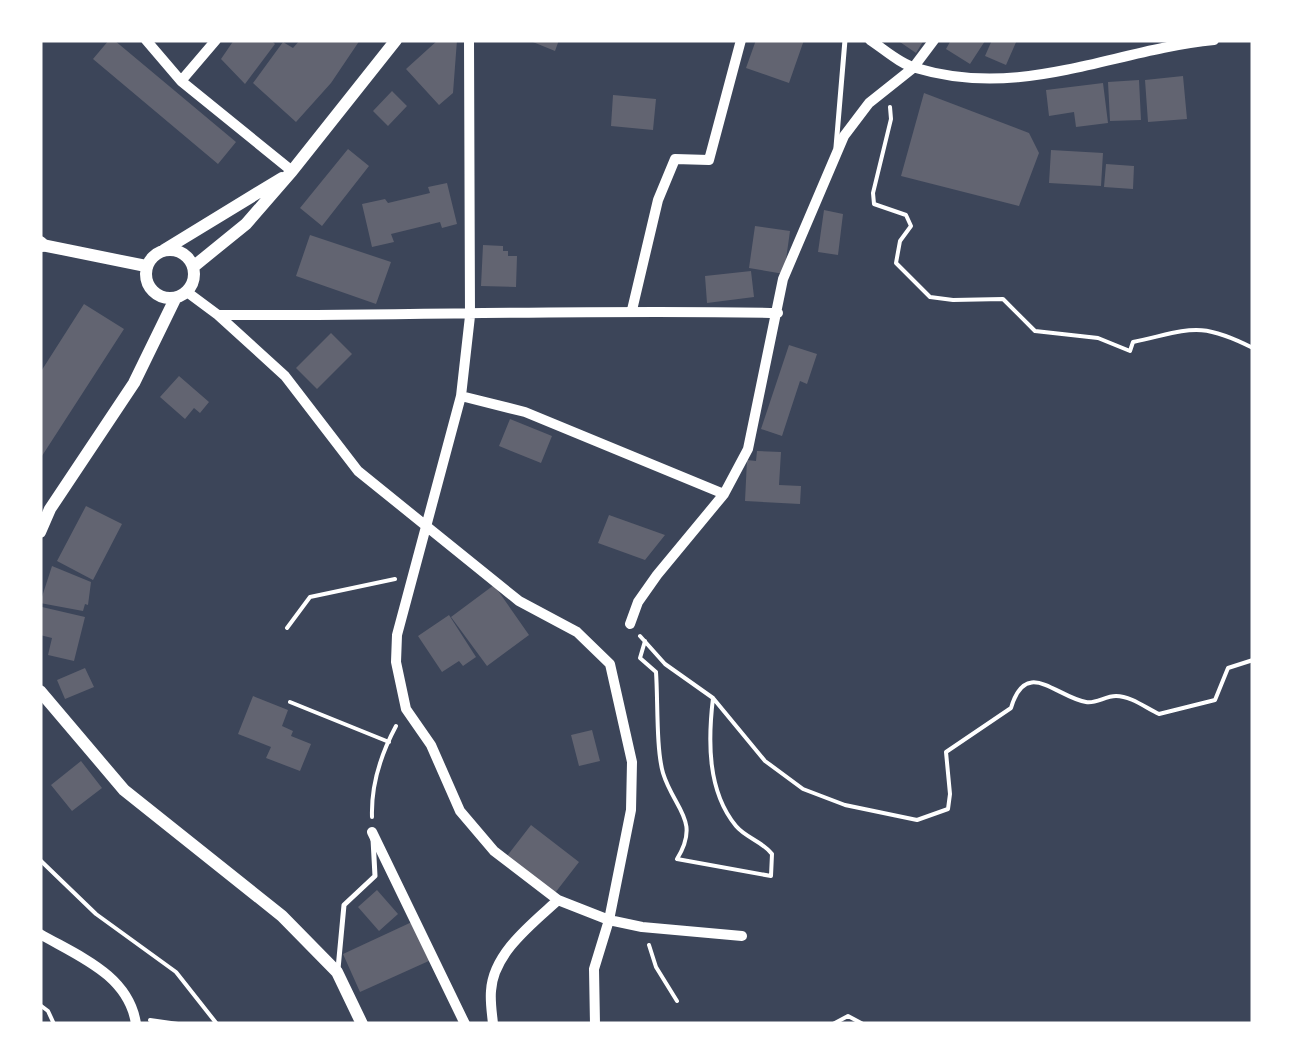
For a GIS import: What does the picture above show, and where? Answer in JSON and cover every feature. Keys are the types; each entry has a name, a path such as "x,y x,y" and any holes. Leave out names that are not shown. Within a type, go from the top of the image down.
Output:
{"street":[{"path":"146,40 181,81 292,171"},
{"path":"181,81 216,40"},
{"path":"194,267 246,224 396,40"},
{"path":"469,40 470,316 460,396 397,636 396,662 406,709 431,745 460,811 494,851 558,900 609,920 742,936"},
{"path":"632,310 658,200 676,159 709,160 741,40"},
{"path":"870,40 913,68 990,78 1040,77 1179,44 1214,40"},
{"path":"630,624 638,602 657,574 724,494 748,448 783,280 844,136 869,103 913,68 934,40"},
{"path":"292,171 152,256 145,279 150,290 162,298 181,295 218,316 285,376 358,470 518,601 577,632 610,664 632,762 632,810 609,920 594,969 597,1021"},
{"path":"41,245 146,266"},
{"path":"40,532 45,513 134,383 181,295 194,280 194,267 187,256 176,250 164,250"},
{"path":"218,316 470,316 632,310 778,313"},
{"path":"460,396 525,412 724,494"},
{"path":"40,690 124,790 282,916 338,972 362,1024"},
{"path":"372,832 465,1024"},
{"path":"493,1024 490,987 501,962 520,935 558,900"},
{"path":"40,934 111,975 134,1008 135,1021"}],"lane":[{"path":"836,157 845,40"},
{"path":"338,972 344,905 375,876 372,832"}],"path":[{"path":"891,119 874,204 906,215 910,226 900,241 896,263 930,297 1002,298 1035,331 1098,338 1130,351 1134,342 1186,328 1216,330 1253,348"},
{"path":"288,628 310,597 402,577 415,562"},
{"path":"630,624 665,664 713,698 766,761 803,788 845,805 917,820 948,809 946,752 1011,708 1016,692 1024,685 1048,683 1069,698 1090,703 1114,696 1130,698 1159,714 1216,700 1228,668 1253,660"},
{"path":"645,641 640,658 656,672 663,773 686,818 687,842 677,859 771,876 772,854 764,843 736,828 709,765 713,698"},
{"path":"290,702 389,742"},
{"path":"372,832 372,799 389,742 406,709"},
{"path":"40,860 96,914 176,972 218,1024"},
{"path":"642,926 656,967 677,1001"},
{"path":"40,1006 54,1024"},
{"path":"833,1024 848,1016 863,1024"},
{"path":"135,1021 178,1024"}],"shaded area":[{"path":"40,40 1253,40 1253,1024 40,1024"}],"building":[{"path":"109,40 114,40 236,142 218,164 93,59"},
{"path":"234,40 271,40 275,44 245,84 221,59"},
{"path":"300,40 360,40 331,83 296,122 253,83 283,42 293,48"},
{"path":"438,40 457,40 453,93 439,105 406,69"},
{"path":"528,40 559,40 555,51"},
{"path":"756,40 804,40 789,83 746,68"},
{"path":"897,40 924,40 916,53"},
{"path":"951,40 985,41 970,64 946,49"},
{"path":"992,40 1017,40 1006,65 985,56"},
{"path":"1183,76 1187,119 1148,122 1145,80"},
{"path":"1139,80 1141,120 1110,121 1108,82"},
{"path":"1103,83 1108,123 1076,127 1074,112 1049,116 1046,90"},
{"path":"392,91 407,106 388,126 373,111"},
{"path":"924,93 1029,133 1039,153 1019,206 901,176"},
{"path":"613,95 656,99 653,130 611,126"},
{"path":"348,149 369,166 322,226 300,208"},
{"path":"1051,150 1103,153 1101,186 1049,183"},
{"path":"1106,164 1134,166 1133,189 1104,187"},
{"path":"447,183 457,224 442,228 440,222 391,234 394,242 372,247 362,204 385,199 388,203 430,193 428,187"},
{"path":"824,210 843,214 838,255 818,252"},
{"path":"755,226 790,231 784,274 749,268"},
{"path":"310,235 391,262 376,304 296,276"},
{"path":"483,245 503,246 508,256 517,256 516,287 481,286"},
{"path":"751,271 754,297 707,303 705,276"},
{"path":"84,304 124,329 40,459 40,373"},
{"path":"331,333 352,354 317,389 296,368"},
{"path":"789,345 817,354 807,384 800,381 782,436 761,429"},
{"path":"179,376 209,402 200,413 194,408 185,419 160,397"},
{"path":"510,419 552,436 541,463 499,446"},
{"path":"757,451 781,452 779,485 801,486 800,504 745,501 747,460 756,461"},
{"path":"86,506 122,524 93,580 57,561"},
{"path":"609,515 665,535 645,560 598,543"},
{"path":"52,566 91,582 88,605 83,611 40,603"},
{"path":"494,585 529,635 487,666 451,617"},
{"path":"42,607 85,617 74,661 48,655 52,638 40,635"},
{"path":"449,615 476,657 463,666 459,661 442,672 418,636"},
{"path":"85,668 94,687 65,699 57,680"},
{"path":"253,696 288,710 282,726 293,731 291,736 311,744 300,771 266,758 271,747 238,734"},
{"path":"592,730 600,761 579,766 571,735"},
{"path":"81,761 102,788 72,811 51,785"},
{"path":"531,825 579,862 555,893 507,856"},
{"path":"377,890 398,914 379,931 358,907"},
{"path":"414,921 431,960 360,992 343,954"}]}
